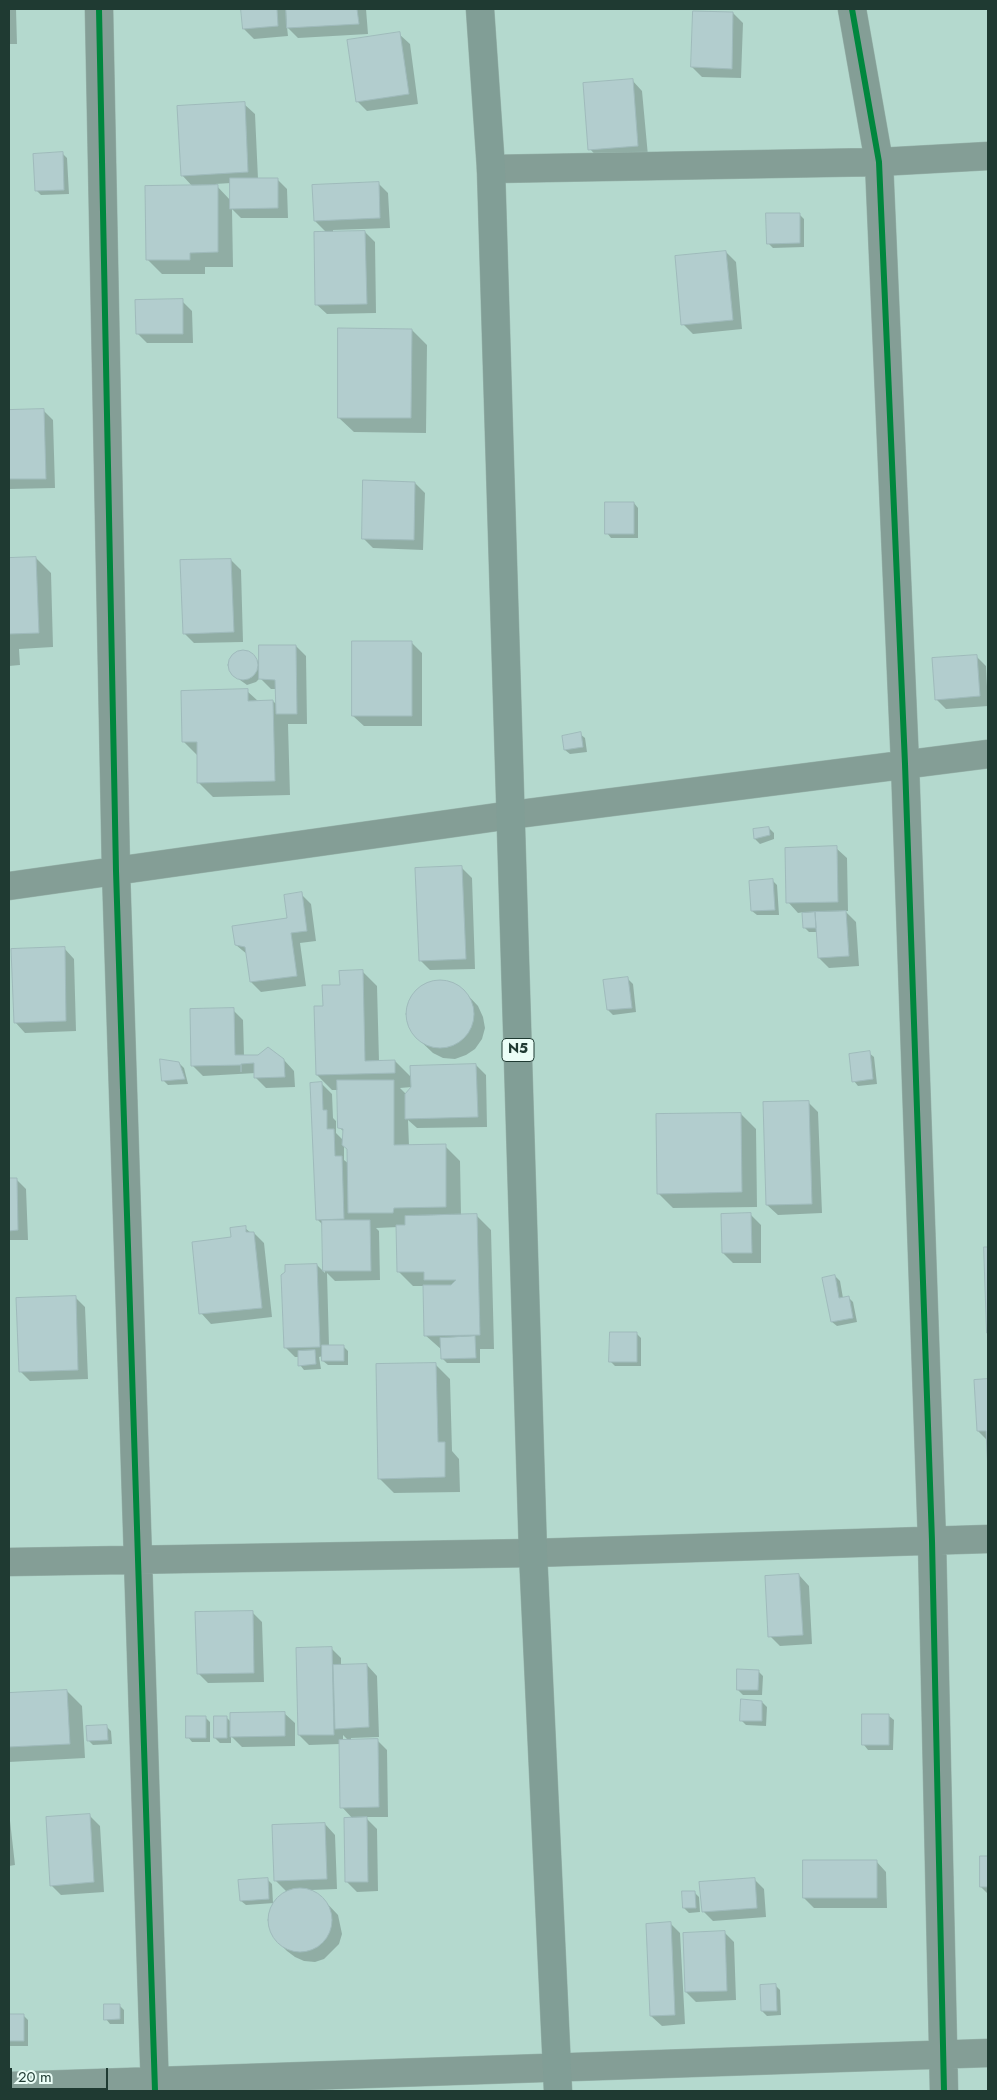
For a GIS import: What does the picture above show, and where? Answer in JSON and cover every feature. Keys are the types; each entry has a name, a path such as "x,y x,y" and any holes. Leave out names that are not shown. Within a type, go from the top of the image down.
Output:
{"highway":[{"name":"N5","path":"480,9 491,169 533,1553 558,2080"}],"street":[{"path":"99,9 116,871 155,2087"},
{"path":"852,9 879,162 905,764 932,1541 944,2091"},
{"path":"491,169 879,162 988,156"},
{"path":"9,886 511,815 988,754"},
{"path":"9,1562 138,1558 533,1553 988,1539"},
{"path":"9,2086 155,2087 558,2080 988,2053"}],"building":[{"path":"241,9 277,9 278,26 243,29"},
{"path":"286,9 357,9 359,24 287,28"},
{"path":"693,11 733,12 732,69 691,67"},
{"path":"400,32 409,94 356,102 347,40"},
{"path":"633,79 638,146 588,150 583,83"},
{"path":"245,102 248,172 181,176 177,106"},
{"path":"63,152 64,190 35,191 33,154"},
{"path":"230,178 278,178 278,208 230,209"},
{"path":"379,182 380,218 314,221 312,185"},
{"path":"218,185 218,252 190,253 190,260 146,260 145,186"},
{"path":"766,213 800,213 800,243 767,244"},
{"path":"365,231 367,304 315,305 314,232"},
{"path":"726,251 733,320 681,325 675,256"},
{"path":"183,299 183,334 136,334 135,300"},
{"path":"338,328 412,329 411,418 338,418"},
{"path":"44,409 46,479 9,479 9,410"},
{"path":"363,480 415,482 414,540 362,539"},
{"path":"605,502 634,502 634,534 605,534"},
{"path":"36,557 39,633 9,634 9,558"},
{"path":"231,559 234,632 183,634 180,560"},
{"path":"352,641 412,641 412,716 352,716"},
{"path":"259,645 296,645 297,714 276,714 275,680 259,679"},
{"path":"243,650 249,651 257,659 257,671 249,679 243,680 237,679 229,671 228,665 229,659 237,651"},
{"path":"977,655 980,696 935,700 932,658"},
{"path":"248,689 248,701 273,700 275,781 197,783 197,742 182,742 181,691"},
{"path":"581,732 583,747 564,750 562,736"},
{"path":"769,827 770,835 754,839 753,829"},
{"path":"837,846 838,902 786,903 785,848"},
{"path":"462,866 466,959 419,961 415,868"},
{"path":"773,879 775,910 751,911 749,881"},
{"path":"302,892 307,931 291,933 297,976 250,982 245,947 235,945 232,926 287,918 284,895"},
{"path":"846,911 849,956 818,958 815,912"},
{"path":"815,912 816,928 803,928 802,913"},
{"path":"65,947 66,1021 14,1023 11,949"},
{"path":"363,970 365,1061 395,1060 395,1073 316,1075 314,1006 323,1006 322,985 340,985 339,971"},
{"path":"628,977 632,1008 607,1010 603,980"},
{"path":"433,980 447,980 459,985 469,995 474,1007 474,1021 469,1033 459,1043 447,1048 433,1048 421,1043 411,1033 406,1021 406,1007 411,995 421,985"},
{"path":"234,1008 235,1055 258,1055 268,1047 284,1059 285,1077 254,1078 254,1063 191,1066 190,1009"},
{"path":"870,1051 873,1079 852,1082 849,1054"},
{"path":"160,1059 179,1062 185,1079 162,1081"},
{"path":"476,1064 478,1117 405,1119 405,1094 411,1087 410,1066"},
{"path":"337,1080 394,1080 394,1145 446,1144 446,1207 394,1208 393,1213 348,1213 347,1149 342,1145 343,1129 338,1128"},
{"path":"322,1082 323,1110 327,1110 327,1129 334,1129 335,1156 342,1156 344,1219 316,1220 310,1083"},
{"path":"809,1101 812,1204 766,1205 763,1102"},
{"path":"741,1113 742,1192 657,1194 656,1114"},
{"path":"9,1178 17,1178 18,1230 9,1231"},
{"path":"751,1213 752,1253 722,1253 721,1214"},
{"path":"477,1214 480,1335 424,1336 423,1285 451,1285 456,1280 424,1280 424,1272 397,1272 396,1225 405,1225 405,1216"},
{"path":"322,1220 370,1220 371,1271 323,1271"},
{"path":"246,1226 246,1232 254,1232 262,1308 199,1314 192,1242 231,1237 230,1228"},
{"path":"984,1247 988,1247 988,1333 987,1333"},
{"path":"317,1264 320,1347 284,1348 281,1275 285,1272 285,1265"},
{"path":"835,1275 839,1298 849,1296 853,1318 831,1322 822,1278"},
{"path":"76,1296 78,1370 19,1372 16,1298"},
{"path":"610,1332 637,1332 637,1362 609,1362"},
{"path":"475,1336 476,1358 441,1359 440,1338"},
{"path":"322,1345 344,1345 344,1361 322,1361"},
{"path":"315,1350 316,1364 298,1366 298,1351"},
{"path":"436,1363 438,1442 445,1442 445,1477 378,1479 376,1364"},
{"path":"988,1379 988,1471 986,1431 977,1431 974,1380"},
{"path":"799,1574 803,1635 768,1637 765,1576"},
{"path":"253,1611 254,1673 197,1674 195,1612"},
{"path":"332,1647 334,1735 298,1735 296,1648"},
{"path":"367,1664 369,1727 335,1729 333,1665"},
{"path":"737,1669 759,1670 758,1690 737,1690"},
{"path":"67,1690 70,1744 9,1747 9,1693"},
{"path":"741,1699 762,1701 762,1721 740,1721"},
{"path":"285,1712 285,1736 230,1737 230,1713"},
{"path":"862,1714 889,1714 889,1745 862,1745"},
{"path":"186,1716 206,1716 206,1738 186,1738"},
{"path":"214,1716 227,1716 227,1738 214,1738"},
{"path":"107,1725 108,1740 87,1741 86,1726"},
{"path":"378,1739 379,1807 340,1808 339,1740"},
{"path":"90,1814 94,1882 50,1886 46,1817"},
{"path":"367,1817 368,1882 345,1882 344,1818"},
{"path":"325,1823 327,1879 274,1881 272,1825"},
{"path":"980,1856 988,1856 988,1887 980,1887"},
{"path":"803,1860 877,1860 877,1898 803,1898"},
{"path":"268,1878 269,1899 240,1901 238,1880"},
{"path":"755,1878 757,1908 702,1912 699,1882"},
{"path":"294,1888 306,1888 323,1897 330,1908 332,1920 330,1932 323,1943 306,1952 294,1952 282,1947 273,1938 268,1926 268,1914 273,1902 282,1893"},
{"path":"682,1891 695,1891 696,1908 683,1908"},
{"path":"671,1922 675,2015 650,2016 646,1924"},
{"path":"725,1931 727,1991 685,1992 683,1933"},
{"path":"776,1984 777,2011 761,2011 760,1985"},
{"path":"104,2004 120,2004 120,2019 104,2020"},
{"path":"9,2014 24,2014 24,2041 9,2041"}],"cycle path":[{"path":"99,9 116,871 155,2091"},
{"path":"852,9 879,162 905,764 932,1541 944,2091"}]}
